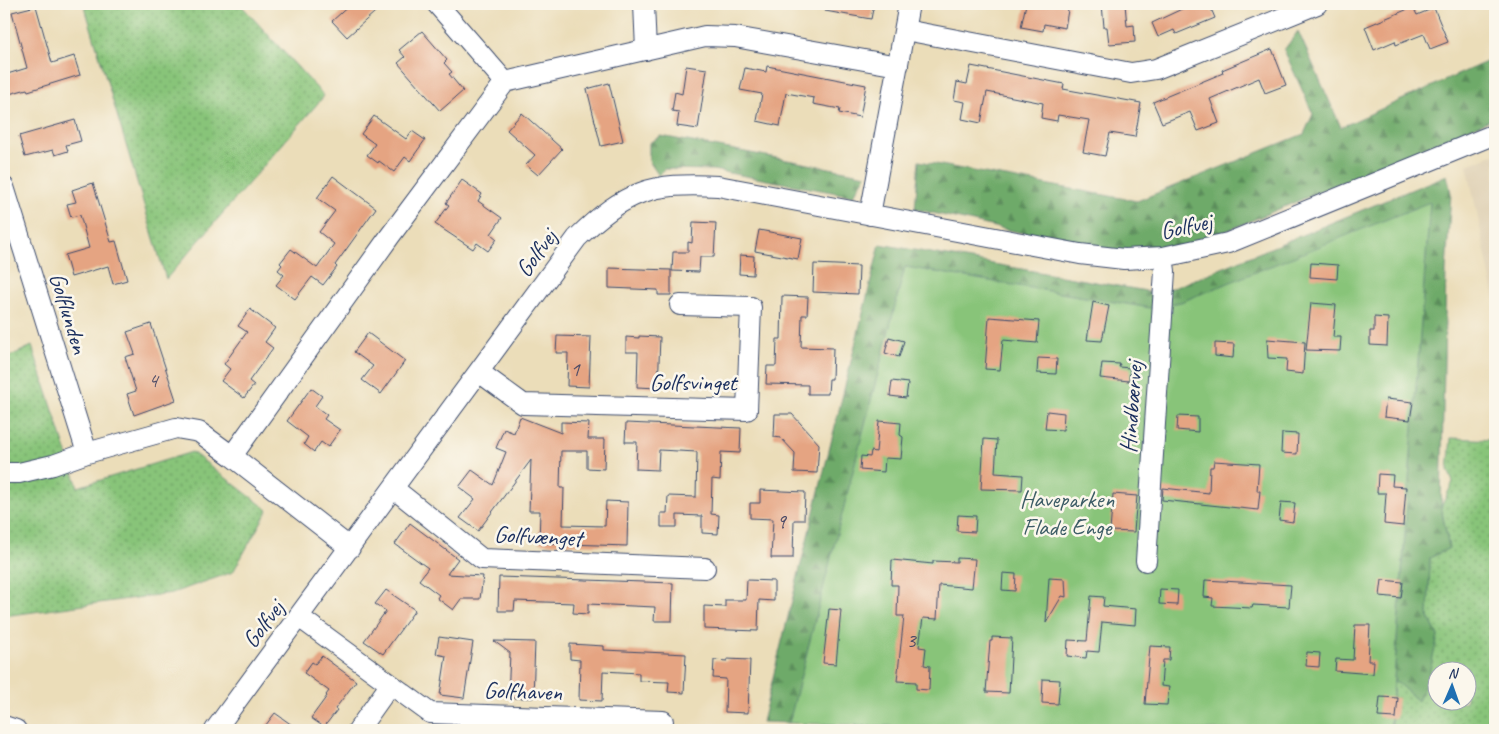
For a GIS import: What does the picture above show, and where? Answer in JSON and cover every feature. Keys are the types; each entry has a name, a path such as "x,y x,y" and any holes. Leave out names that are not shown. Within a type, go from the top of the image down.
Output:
{"street":[{"path":"437,4 505,82"},
{"path":"644,4 646,50"},
{"path":"870,215 909,4"},
{"path":"904,30 1131,73 1156,70 1317,4"},
{"path":"232,456 396,228 505,82 705,36 736,37 898,66"},
{"name":"Golfvej","path":"215,730 578,238 599,217 620,202 640,193 662,187 688,184 718,186 1080,254 1124,259 1163,257 1228,243 1495,134"},
{"name":"Golflunden","path":"4,187 87,453"},
{"name":"Hindbærvej","path":"1146,561 1165,271 1163,257"},
{"name":"Golfsvinget","path":"479,372 523,404 747,410 751,307 680,305"},
{"path":"4,473 19,473 53,465 87,453 176,428 199,432 350,548"},
{"name":"Golfvænget","path":"393,488 482,559 705,568"},
{"name":"Golfhaven","path":"299,617 430,713 663,721"},
{"path":"358,730 390,685"},
{"path":"4,726 16,730"}],"shaded area":[{"path":"1495,154 1495,300 1467,165"}],"green space":[{"path":"84,4 240,4 324,96 166,279"},
{"path":"1298,31 1341,127 1495,58 1495,118 1196,244 1116,254 915,209 919,161 1137,201 1304,134 1313,114 1284,50"},
{"path":"661,136 866,175 853,196 713,170 664,169 659,176 649,161 649,143"},
{"path":"1447,175 1451,193 1446,271 1441,507 1449,548 1430,558 1428,616 1438,636 1432,662 1426,662 1426,683 1418,701 1394,680 1430,203 1181,302 1150,308 905,267 789,723 762,722 880,244 1152,292 1176,287"},
{"name":"Haveparken Flade Enge","path":"1430,202 1390,730 1021,730 789,723 905,267 1150,308 1181,302"},
{"path":"32,346 78,487 192,452 268,510 233,572 172,593 4,616 4,359"},
{"path":"1451,438 1495,440 1495,730 1391,730 1394,680 1418,700 1426,674 1426,712 1476,712 1476,662 1430,662 1438,636 1428,616 1430,558 1449,548 1441,507 1453,482 1448,470"},
{"path":"855,724 1021,730 854,730"}],"building":[{"path":"351,4 384,4 347,37 332,21"},
{"path":"826,4 874,4 871,19 825,11"},
{"path":"1026,4 1069,4 1065,28 1044,24 1043,31 1021,27"},
{"path":"1102,4 1125,4 1127,26 1134,25 1135,42 1109,44 1107,27 1104,27"},
{"path":"1185,4 1209,4 1215,18 1176,34 1174,30 1158,37 1152,23 1186,7"},
{"path":"36,6 52,63 74,56 80,75 28,91 27,89 9,94 4,75 27,68 12,12"},
{"path":"1413,7 1417,15 1434,8 1448,42 1430,49 1424,34 1396,45 1395,41 1374,50 1365,27"},
{"path":"422,31 447,60 444,63 452,72 449,74 463,91 440,111 398,63 405,57 399,50"},
{"path":"1272,49 1286,85 1265,93 1259,78 1210,99 1219,123 1198,131 1190,112 1162,123 1153,102 1223,73 1222,70"},
{"path":"686,66 707,69 698,129 677,126 679,112 672,111 675,92 682,94"},
{"path":"767,66 866,85 860,117 839,113 840,109 813,104 814,98 786,93 780,126 757,121 762,94 740,90 745,68 766,72"},
{"path":"971,66 1064,84 1063,89 1141,103 1135,137 1110,133 1105,156 1083,152 1089,120 1058,115 1057,121 1041,118 1043,103 987,92 981,123 962,119 965,102 954,100 957,82 967,84"},
{"path":"609,83 623,141 601,146 587,89"},
{"path":"522,113 562,149 538,175 526,165 535,155 507,130"},
{"path":"374,116 406,139 412,131 425,140 410,161 405,157 394,172 367,155 375,144 361,134"},
{"path":"75,120 81,141 66,145 68,151 55,155 53,150 25,157 19,136"},
{"path":"333,176 376,208 323,285 312,277 295,299 276,285 284,275 278,270 282,265 280,263 291,249 317,268 334,244 319,232 335,211 317,198"},
{"path":"462,180 482,194 478,201 502,218 491,234 497,239 488,251 477,243 473,249 435,224 449,205 446,203"},
{"path":"93,183 111,242 116,241 127,280 113,284 108,266 71,277 65,255 89,248 80,215 71,217 67,204 76,202 72,190"},
{"path":"693,222 716,223 714,257 700,257 699,272 672,271 673,252 688,252 688,242 692,243"},
{"path":"759,230 802,238 798,259 755,251"},
{"path":"740,255 754,256 753,275 739,274"},
{"path":"1311,263 1338,265 1337,279 1310,277"},
{"path":"814,264 859,266 858,294 813,292"},
{"path":"609,268 671,270 671,295 658,295 658,290 609,288"},
{"path":"782,296 808,297 807,315 802,315 801,347 833,348 832,379 829,379 828,394 808,394 808,385 766,384 767,366 776,366 777,339 781,339"},
{"path":"1093,302 1109,306 1102,341 1087,340"},
{"path":"1311,303 1336,305 1333,337 1341,337 1340,351 1306,350"},
{"path":"250,309 275,328 265,342 273,348 249,381 254,385 244,398 221,381 230,369 224,364 247,332 238,326"},
{"path":"989,317 1039,321 1037,343 1003,340 1000,370 985,369"},
{"path":"1374,317 1388,318 1387,346 1370,345 1370,331 1374,331"},
{"path":"151,324 176,400 134,415 127,394 136,391 125,357 135,354 127,332"},
{"path":"368,333 405,361 381,394 362,380 373,366 354,352"},
{"path":"557,336 591,337 589,387 567,386 568,353 556,353"},
{"path":"639,336 660,337 658,388 637,387 638,352 626,352 626,337 639,338"},
{"path":"889,337 904,341 899,357 885,353"},
{"path":"1267,339 1305,342 1303,374 1286,372 1287,359 1268,358"},
{"path":"1215,343 1234,344 1233,358 1215,356"},
{"path":"1038,358 1057,359 1056,374 1037,373"},
{"path":"1102,363 1120,364 1119,367 1130,368 1129,381 1100,378"},
{"path":"892,381 908,383 906,398 890,396"},
{"path":"311,388 322,396 315,406 327,415 324,419 340,430 328,447 321,442 314,452 304,444 308,437 287,421"},
{"path":"1386,399 1413,402 1410,420 1384,417"},
{"path":"1047,411 1064,413 1063,430 1045,429"},
{"path":"775,414 792,414 819,444 817,473 794,472 795,453 781,438 774,437"},
{"path":"1178,416 1198,417 1198,432 1177,430"},
{"path":"520,417 561,433 561,422 589,423 588,439 605,439 604,469 587,468 587,451 561,451 560,488 564,488 563,525 605,526 606,501 628,502 627,546 539,543 540,511 529,511 531,460 478,531 460,518 475,499 459,487 472,470 493,485 506,452 496,448 504,429 514,433"},
{"path":"879,421 901,423 900,435 903,437 901,459 885,458 884,472 860,470 861,456 870,457 871,451 876,452"},
{"path":"626,423 741,428 740,453 721,452 720,480 712,479 711,514 719,515 718,534 702,533 702,516 677,515 677,527 661,527 661,513 667,513 668,496 696,497 697,452 659,450 658,470 636,469 637,442 625,442"},
{"path":"1282,433 1298,434 1297,454 1281,453"},
{"path":"984,439 997,440 995,473 1023,475 1022,490 981,489"},
{"path":"1214,461 1259,464 1257,491 1260,491 1258,510 1162,500 1163,488 1209,493 1210,467 1213,467"},
{"path":"1378,474 1393,475 1392,486 1406,487 1403,526 1384,524 1386,493 1377,493"},
{"path":"760,490 805,492 804,520 794,520 793,558 771,558 773,519 750,518 750,503 760,503"},
{"path":"1113,494 1137,496 1134,532 1110,531"},
{"path":"1281,502 1295,503 1293,522 1279,520"},
{"path":"958,515 976,516 975,532 957,531"},
{"path":"410,523 458,559 447,574 483,576 480,599 461,599 453,610 437,598 439,595 419,580 428,568 395,544"},
{"path":"957,558 975,559 972,588 939,585 937,619 923,618 919,647 926,648 924,665 930,666 929,690 916,689 916,682 897,681 904,616 897,616 898,585 891,585 892,560 933,564 933,561 957,562"},
{"path":"1003,573 1016,574 1015,591 1002,590"},
{"path":"499,577 673,583 672,621 654,621 655,607 588,604 588,614 573,613 574,603 515,601 514,611 498,611"},
{"path":"1049,578 1065,579 1066,597 1062,596 1046,623"},
{"path":"747,580 774,581 774,601 759,600 758,631 704,629 704,606 725,607 725,600 746,600"},
{"path":"1205,580 1291,585 1289,607 1253,605 1252,608 1212,606 1213,598 1204,597"},
{"path":"1382,580 1403,582 1401,598 1380,596"},
{"path":"1160,589 1178,590 1177,605 1159,604"},
{"path":"386,590 415,610 383,654 364,641 386,611 375,604"},
{"path":"1091,596 1104,597 1103,606 1136,609 1135,625 1102,622 1099,652 1087,651 1086,658 1067,656 1068,640 1087,641"},
{"path":"829,609 841,610 836,664 823,663"},
{"path":"1355,625 1370,625 1368,661 1374,661 1373,674 1335,671 1336,659 1353,660"},
{"path":"439,637 473,642 464,698 440,695 446,656 436,654"},
{"path":"992,637 1012,638 1009,693 986,692 990,641 992,641"},
{"path":"494,641 535,642 533,698 508,698 510,653"},
{"path":"570,644 604,646 604,650 686,654 684,693 668,692 669,682 639,681 639,673 603,671 602,701 579,700 580,660 570,659"},
{"path":"1150,646 1170,647 1169,660 1163,660 1161,686 1169,687 1167,705 1145,704"},
{"path":"1307,652 1320,653 1319,667 1306,666"},
{"path":"322,656 356,681 324,727 311,718 329,691 304,673 312,662 315,664"},
{"path":"727,659 750,660 748,713 725,712 726,679 713,678 714,660 727,661"},
{"path":"1043,679 1060,680 1058,704 1042,703"},
{"path":"1380,697 1398,698 1396,718 1378,717"},
{"path":"275,713 299,730 262,730"}]}
